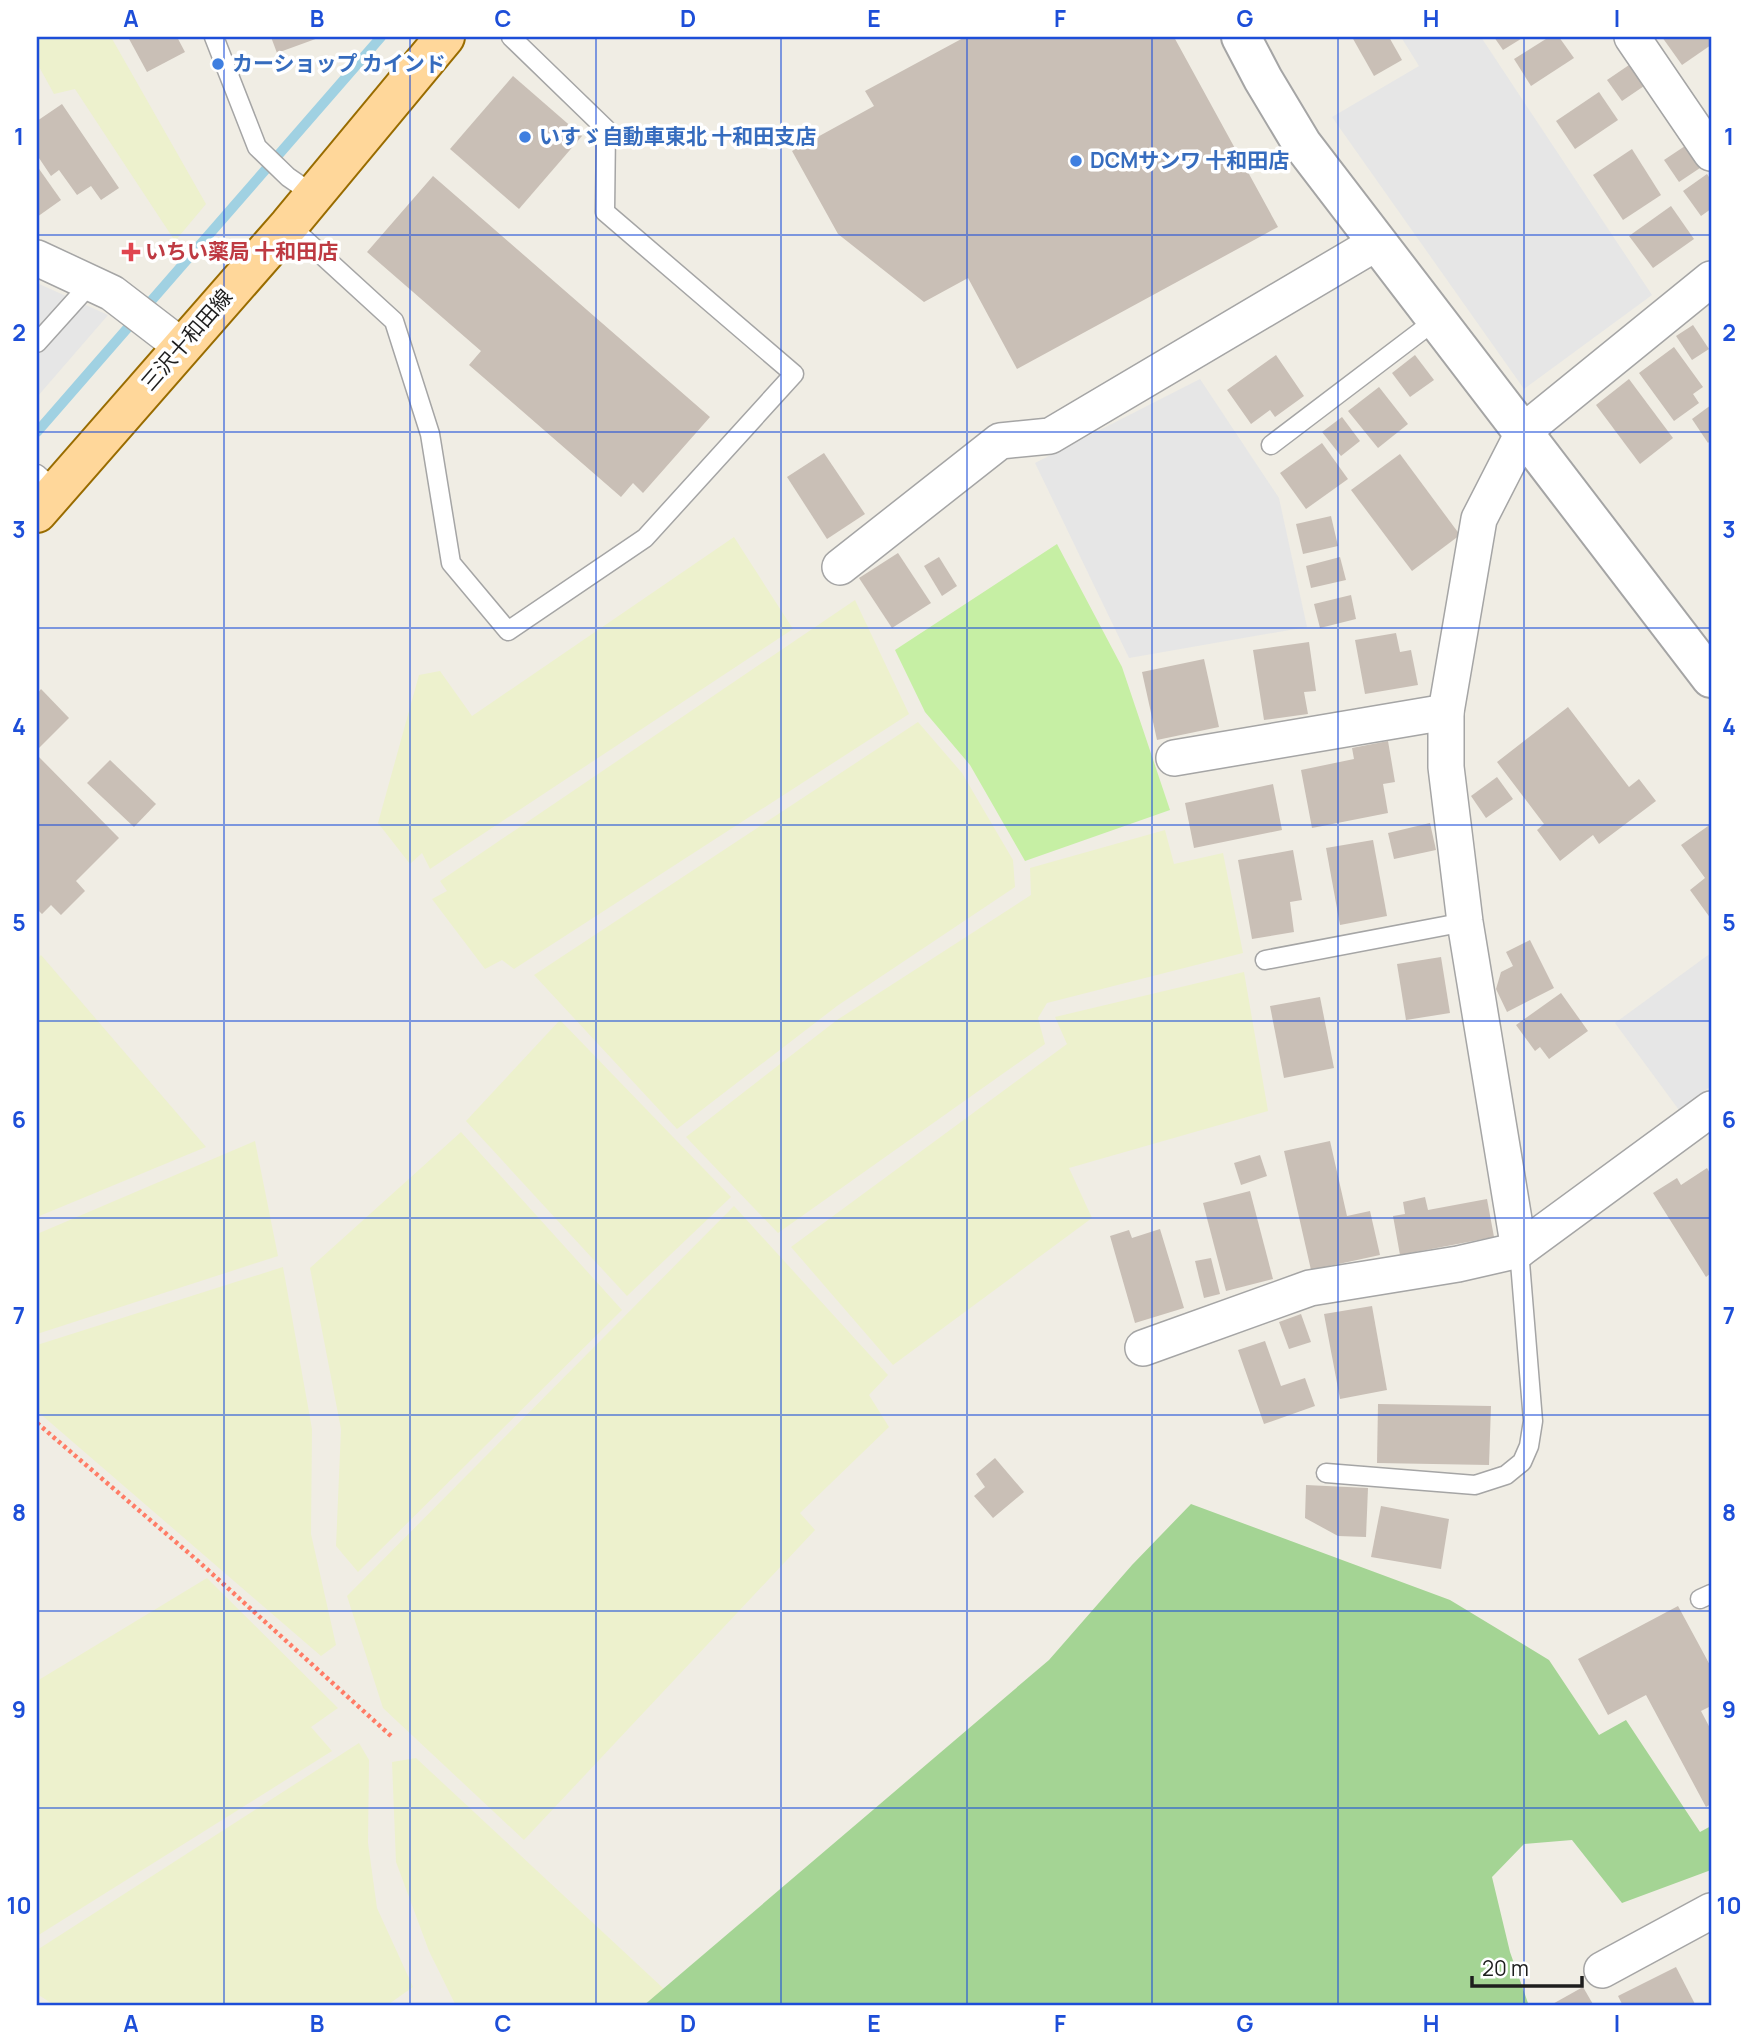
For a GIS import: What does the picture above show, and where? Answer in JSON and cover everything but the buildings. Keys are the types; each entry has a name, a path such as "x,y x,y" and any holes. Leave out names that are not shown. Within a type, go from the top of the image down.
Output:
{"main road":[{"name":"三沢十和田線","path":"43,493 181,346 289,225 445,37"}],"street":[{"path":"1241,37 1302,144 1711,678"},
{"path":"1632,37 1711,153"},
{"path":"840,566 1000,441 1050,436 1378,242"},
{"path":"37,258 113,293 181,346"},
{"path":"1519,1250 1465,922 1447,767 1446,712 1479,519 1524,431 1711,279"},
{"path":"1174,758 1446,712"},
{"path":"1143,1348 1310,1288 1458,1264 1519,1250 1711,1109"},
{"path":"1602,1970 1711,1911"}],"lane":[{"path":"214,37 257,147 288,177 313,195"},
{"path":"289,225 394,321 430,434 451,563 508,631 645,538 794,374 606,212 606,129 511,37"},
{"path":"37,343 91,283"},
{"path":"1271,445 1437,319"},
{"path":"1265,960 1465,922"},
{"path":"1326,1473 1475,1485 1506,1475 1521,1462 1529,1446 1533,1420 1519,1250"}],"path":[{"path":"37,1423 198,1561 391,1736"}],"green space":[{"path":"37,37 111,37 206,204 175,241 75,89 54,94 37,63"},
{"path":"734,537 793,629 430,869 422,853 410,864 378,823 419,675 440,671 472,716"},
{"path":"1057,544 1122,667 1170,810 1025,861 970,765 925,712 895,650"},
{"path":"855,600 909,714 514,969 502,960 485,969 432,899 447,891 440,881"},
{"path":"918,722 962,773 1013,860 1015,887 837,1006 677,1129 534,975"},
{"path":"1165,830 1174,864 1223,853 1243,953 1047,1003 1038,1018 1045,1044 778,1233 686,1137 837,1020 1031,895 1030,868"},
{"path":"41,955 206,1147 37,1217 37,959"},
{"path":"1244,972 1268,1111 1069,1168 1092,1218 893,1365 791,1247 1067,1044 1055,1017"},
{"path":"560,1020 731,1197 627,1296 466,1121"},
{"path":"461,1132 622,1310 358,1572 336,1546 341,1429 310,1268"},
{"path":"255,1141 278,1256 37,1334 37,1234"},
{"path":"734,1206 888,1375 869,1395 889,1427 800,1513 815,1530 524,1840 383,1708 347,1596"},
{"path":"283,1267 312,1429 311,1534 336,1645 321,1656 37,1411 37,1345"},
{"path":"1191,1504 1450,1600 1549,1660 1599,1735 1626,1720 1700,1832 1711,1826 1711,1870 1622,1903 1572,1840 1524,1844 1492,1877 1510,1952 1529,2006 643,2006 1049,1660 1132,1565"},
{"path":"207,1578 338,1708 311,1727 332,1751 37,1936 37,1681"},
{"path":"359,1743 369,1760 368,1843 377,1908 413,1987 386,2006 56,2006 37,1994 37,1950"},
{"path":"416,1758 664,1989 643,2006 456,2006 429,1951 396,1862 392,1762"}],"shaded area":[{"path":"1401,37 1481,37 1652,295 1524,389 1332,117 1419,66"},
{"path":"37,283 108,315 37,397"},
{"path":"1200,379 1279,498 1307,627 1129,658 1035,463"},
{"path":"1711,953 1711,1086 1679,1110 1615,1023"}],"waterway":[{"path":"37,432 381,37"}],"place":[{"name":"カーショップ カインド","path":"218,64"},
{"name":"いすゞ自動車東北 十和田支店","path":"525,137"},
{"name":"DCMサンワ 十和田店","path":"1076,161"},
{"name":"いちい薬局 十和田店","path":"131,252"}]}
